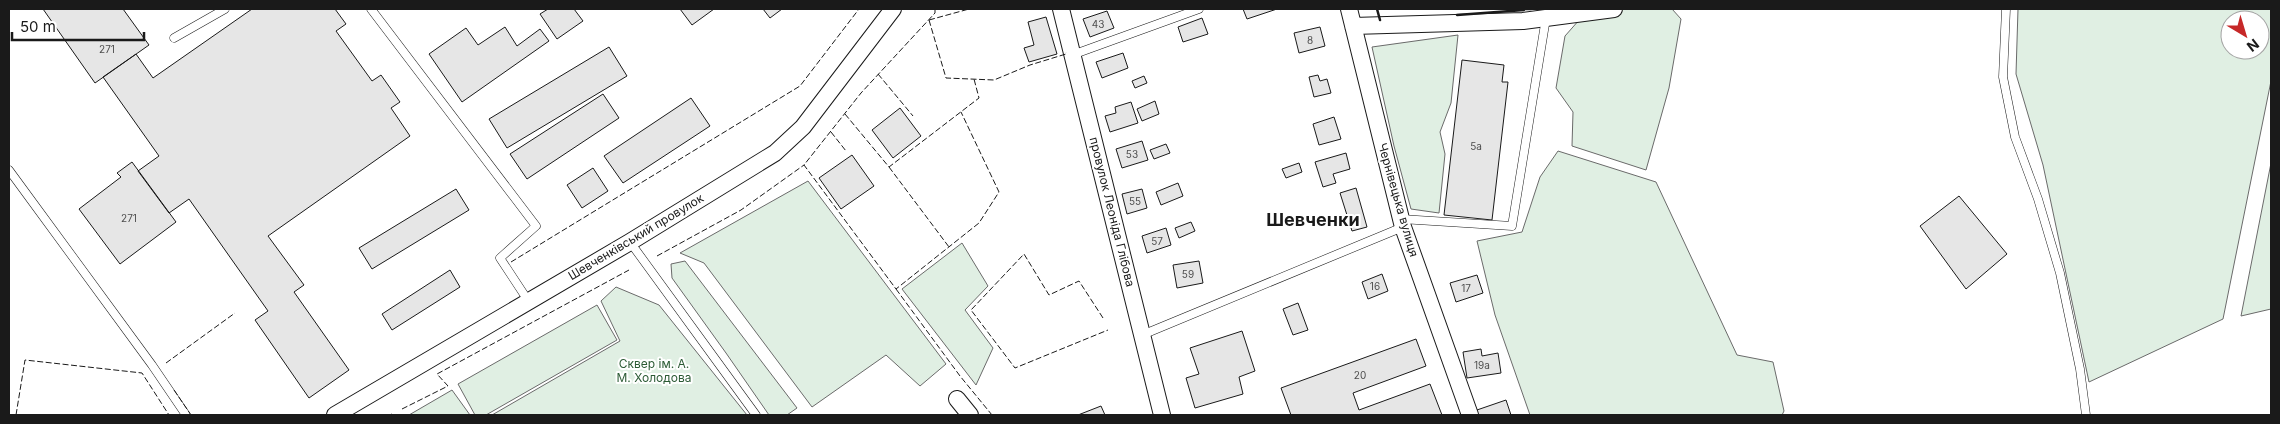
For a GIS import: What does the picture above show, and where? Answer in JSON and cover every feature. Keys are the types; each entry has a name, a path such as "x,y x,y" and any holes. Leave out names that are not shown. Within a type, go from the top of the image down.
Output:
{"street":[{"name":"Шевченківський провулок","path":"335,415 630,242 776,152 803,127 893,9"},
{"name":"провулок Леоніда Глібова","path":"1061,9 1162,415"},
{"name":"Чернівецька вулиця","path":"1349,9 1402,223 1470,415"},
{"path":"1353,26 1523,21 1614,9"},
{"path":"956,398 970,415"}],"lane":[{"path":"174,38 225,9"},
{"path":"371,9 536,226 500,258 528,302"},
{"path":"1072,55 1199,9"},
{"path":"2006,9 2003,77 2015,137 2038,199 2060,273 2080,369 2086,415"},
{"path":"1142,335 1402,223 1512,226 1546,18"},
{"path":"9,170 152,365 186,415"},
{"path":"630,242 756,415"}],"green space":[{"path":"1622,9 1672,9 1681,19 1669,88 1646,170 1572,146 1573,112 1556,88 1565,36 1580,19 1605,16"},
{"path":"2018,9 2271,9 2271,81 2223,319 2089,382 2043,165 2016,74"},
{"path":"1458,35 1451,103 1440,132 1445,154 1439,213 1411,209 1394,146 1372,47"},
{"path":"1558,151 1656,182 1737,355 1773,362 1784,411 1782,415 1530,415 1495,315 1477,241 1522,232 1540,177"},
{"path":"2271,163 2271,309 2241,316"},
{"path":"808,181 946,364 920,386 886,355 812,407 704,263 680,253"},
{"path":"962,243 988,286 965,310 993,348 976,385 902,289"},
{"path":"685,261 797,408 787,415 769,415 672,278 671,264"},
{"name":"Сквер ім. А. М. Холодова","path":"616,287 659,305 747,415 492,415 620,341 601,301"},
{"path":"597,305 617,340 486,415 475,415 458,384"},
{"path":"452,390 470,415 409,415"}],"building":[{"path":"43,9 123,9 149,45 95,83"},
{"path":"252,9 335,9 346,24 336,31 372,81 381,75 400,102 391,108 410,136 268,236 304,285 294,292 349,370 309,398 255,320 268,311 189,199 169,213 138,171 159,156 103,77 136,54 153,78"},
{"path":"548,9 574,9 583,21 557,39 540,14"},
{"path":"680,9 714,9 692,25"},
{"path":"763,9 782,9 770,18"},
{"path":"1243,9 1277,9 1247,19"},
{"path":"1107,11 1114,28 1090,37 1083,19"},
{"path":"1046,17 1057,54 1029,62 1024,48 1034,45 1028,22"},
{"path":"1202,18 1208,34 1183,42 1178,27"},
{"path":"505,27 517,46 540,29 549,41 462,102 429,54 466,28 478,45"},
{"path":"1320,27 1325,46 1299,53 1294,33"},
{"path":"609,47 627,76 507,148 489,119"},
{"path":"1123,53 1128,68 1102,78 1096,62"},
{"path":"1462,60 1504,65 1502,82 1508,82 1492,220 1444,215"},
{"path":"1318,75 1320,81 1327,79 1331,93 1314,97 1309,77"},
{"path":"1144,76 1147,83 1135,88 1132,81"},
{"path":"603,94 619,118 527,179 510,154"},
{"path":"691,98 710,126 623,183 604,156"},
{"path":"1155,101 1159,114 1142,121 1137,109"},
{"path":"1131,102 1138,123 1110,132 1105,116 1116,113 1115,107"},
{"path":"900,108 921,136 893,158 872,130"},
{"path":"1334,117 1341,139 1319,145 1313,124"},
{"path":"1142,141 1148,160 1122,168 1116,149"},
{"path":"1166,144 1170,153 1154,159 1150,150"},
{"path":"1346,153 1350,169 1333,174 1336,183 1323,187 1315,162"},
{"path":"852,155 874,186 841,209 819,178"},
{"path":"132,162 176,222 120,264 79,209 121,177 117,173"},
{"path":"1299,163 1302,172 1286,178 1282,169"},
{"path":"593,168 608,191 582,208 567,185"},
{"path":"1178,183 1183,196 1161,205 1156,192"},
{"path":"1356,188 1367,227 1352,231 1340,193"},
{"path":"456,189 469,210 372,269 359,248"},
{"path":"1142,189 1147,208 1127,214 1122,194"},
{"path":"1959,196 2007,254 1966,289 1920,226"},
{"path":"1191,222 1195,231 1179,238 1175,228"},
{"path":"1166,228 1171,245 1147,253 1142,236"},
{"path":"1199,261 1203,283 1177,288 1173,265"},
{"path":"450,270 460,287 392,330 382,314"},
{"path":"1382,274 1388,291 1368,299 1362,282"},
{"path":"1477,275 1483,293 1456,302 1450,283"},
{"path":"1298,303 1308,330 1293,335 1283,309"},
{"path":"1242,331 1255,371 1239,377 1243,394 1195,408 1186,378 1199,374 1190,348"},
{"path":"1416,339 1426,366 1353,393 1359,410 1430,384 1442,415 1291,415 1281,388"},
{"path":"1481,349 1482,356 1498,353 1501,373 1467,378 1463,352"},
{"path":"1506,400 1511,415 1476,415 1474,411"},
{"path":"1101,406 1105,415 1078,415"}],"fence":[{"path":"511,262 800,86 859,9"},
{"path":"935,9 935,13 861,93 804,165 896,289 979,223 999,192 961,112"},
{"path":"929,20 969,9"},
{"path":"929,20 946,78 994,80 1030,65 1066,54 1066,52"},
{"path":"878,74 913,116"},
{"path":"845,114 889,167 979,98 974,79"},
{"path":"831,132 846,151"},
{"path":"657,256 741,210 804,165"},
{"path":"889,167 949,247"},
{"path":"1103,318 1079,281 1049,295 1024,254 971,310 1015,368 1108,330"},
{"path":"402,409 448,386 437,374 629,270"},
{"path":"896,289 960,376 992,415"},
{"path":"166,363 235,313"},
{"path":"16,415 25,360 142,373 169,415"},
{"path":"174,390 191,415"}],"wall":[{"path":"1377,9 1380,20"},
{"path":"1524,9 1531,9"},
{"path":"1457,15 1524,10"}],"district":[{"name":"Шевченки","path":"1313,220"}]}
